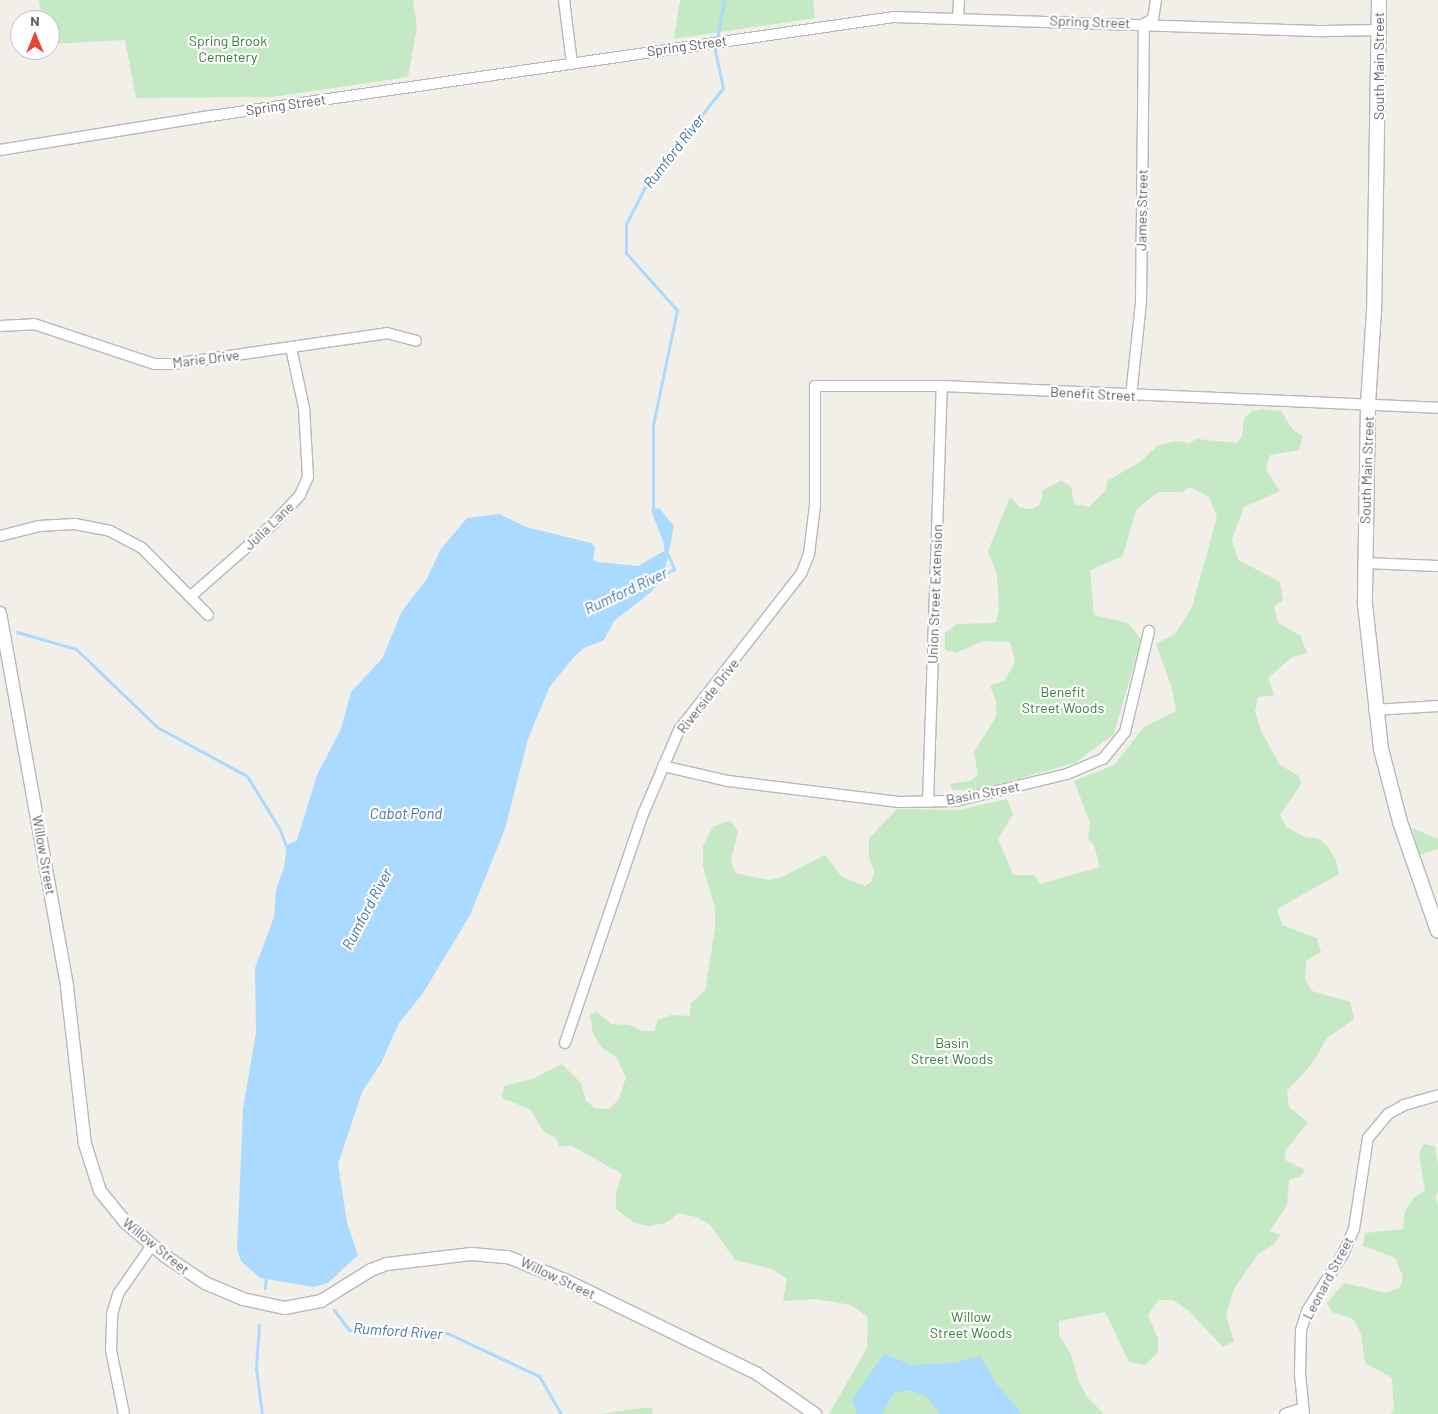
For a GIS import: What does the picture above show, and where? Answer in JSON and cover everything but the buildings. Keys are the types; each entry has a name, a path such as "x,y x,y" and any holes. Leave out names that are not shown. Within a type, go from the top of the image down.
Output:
{"main road":[{"name":"South Main Street","path":"1379,0 1374,311 1368,404 1364,563 1374,710 1390,787 1438,931"}],"street":[{"path":"564,0 572,63"},
{"path":"958,18 959,0"},
{"path":"1144,24 1153,19 1156,0"},
{"name":"Spring Street","path":"0,150 850,21 894,17 1325,31 1379,30"},
{"name":"James Street","path":"1131,396 1141,303 1144,24"},
{"name":"Marie Drive","path":"0,326 34,324 154,364 291,348 387,333 416,340"},
{"name":"Julia Lane","path":"191,596 274,523 300,495 308,477 304,408 291,348"},
{"name":"Riverside Drive","path":"565,1043 663,766 679,730 801,574 811,546 815,505 815,386 818,386"},
{"name":"Benefit Street","path":"818,386 942,386 1131,396 1438,408"},
{"name":"Union Street Extension","path":"928,802 942,386"},
{"path":"0,536 39,526 75,524 110,531 142,548 191,596 208,616"},
{"path":"1364,563 1438,566"},
{"name":"Willow Street","path":"0,613 68,987 87,1153 100,1191 110,1206 152,1245 188,1272 224,1292 258,1304 284,1308 321,1301 371,1270 387,1264 471,1254 508,1257 567,1281 756,1373 815,1414"},
{"name":"Basin Street","path":"663,766 728,781 818,793 928,802 984,796 1067,774 1103,759 1126,732 1149,631"},
{"path":"1374,710 1438,706"},
{"name":"Leonard Street","path":"1303,1411 1300,1366 1301,1330 1308,1311 1339,1261 1354,1229 1368,1138 1388,1114 1404,1105 1438,1095"},
{"path":"124,1414 110,1350 112,1314 118,1294 152,1245"},
{"path":"1285,1414 1303,1411"}],"green space":[{"name":"Spring Brook Cemetery","path":"39,0 413,0 417,28 408,77 272,97 136,98 125,40 60,43 60,10 40,10"},
{"path":"680,0 813,0 815,18 674,39"},
{"name":"Basin Street Woods","path":"1264,409 1281,411 1293,430 1303,436 1299,450 1270,455 1266,470 1280,491 1244,507 1232,539 1238,560 1280,582 1283,600 1274,606 1278,623 1300,635 1307,653 1292,657 1268,678 1274,695 1258,697 1255,711 1261,731 1280,765 1299,776 1301,784 1280,815 1286,827 1305,837 1319,839 1327,846 1336,860 1339,874 1277,909 1282,925 1317,938 1321,952 1306,961 1305,979 1312,991 1350,1002 1354,1019 1327,1038 1311,1065 1287,1091 1289,1107 1308,1122 1286,1150 1285,1160 1305,1170 1301,1176 1289,1180 1287,1205 1270,1231 1281,1235 1273,1245 1258,1254 1234,1289 1226,1315 1234,1341 1223,1347 1188,1310 1173,1300 1158,1300 1148,1315 1158,1339 1158,1352 1145,1365 1129,1362 1105,1312 1059,1321 1059,1335 1071,1354 1079,1382 1087,1397 1104,1414 829,1414 867,1348 868,1317 851,1305 816,1299 783,1301 787,1279 772,1269 735,1260 711,1226 696,1217 679,1213 665,1223 649,1226 635,1223 616,1209 616,1193 622,1174 572,1146 559,1146 556,1138 543,1131 531,1110 502,1098 504,1086 533,1079 562,1064 581,1083 586,1101 596,1109 609,1109 619,1099 626,1077 616,1057 602,1048 593,1034 590,1015 597,1012 611,1024 630,1025 642,1031 654,1031 658,1020 671,1015 690,1016 691,1003 705,991 715,929 715,908 703,867 703,846 713,827 730,820 738,831 731,860 735,873 769,880 782,877 825,855 842,877 865,886 872,881 874,871 869,857 869,838 897,809 959,810 1007,799 1013,814 998,839 1013,875 1034,875 1040,884 1100,867 1094,845 1088,839 1090,823 1074,781 1114,765 1144,727 1176,711 1172,688 1156,644 1175,634 1192,607 1217,517 1209,497 1190,487 1182,492 1158,492 1136,510 1123,556 1090,570 1094,615 1128,623 1141,639 1114,734 1075,763 977,790 952,790 950,784 970,781 978,775 974,752 996,717 996,701 990,686 1005,680 1015,662 1010,642 983,641 956,653 945,650 945,633 957,624 996,623 999,609 997,575 988,551 1010,497 1021,508 1033,509 1040,504 1043,490 1061,481 1071,486 1074,504 1089,507 1106,490 1107,481 1140,462 1158,445 1178,441 1189,443 1197,439 1236,443 1242,437 1244,419 1252,411"},
{"path":"1412,828 1438,839 1438,849 1420,855"},
{"path":"1424,1144 1435,1146 1438,1165 1438,1193 1435,1196 1438,1205 1438,1414 1391,1414 1394,1409 1392,1378 1365,1363 1361,1334 1353,1319 1332,1312 1327,1303 1344,1283 1386,1293 1400,1288 1403,1276 1395,1258 1363,1246 1365,1233 1403,1229 1405,1211 1414,1197 1425,1191 1419,1153"},
{"path":"652,1408 653,1414 600,1414"}],"water":[{"name":"Cabot Pond","path":"659,508 674,526 664,576 651,592 614,621 604,640 584,648 550,686 528,739 505,829 470,915 423,993 399,1023 381,1063 362,1092 338,1164 347,1223 358,1255 328,1283 314,1287 260,1278 241,1261 237,1249 243,1108 256,1033 255,968 274,917 276,890 284,867 287,845 297,840 317,775 341,729 351,692 382,659 402,611 426,580 441,549 467,518 499,514 526,527 591,543 595,547 593,559 597,562 638,566 664,551 664,544 651,510"},
{"path":"884,1354 912,1365 954,1363 980,1356 995,1382 1022,1414 940,1414 927,1396 907,1390 894,1393 882,1414 857,1414 852,1400"}],"waterway":[{"name":"Rumford River","path":"653,512 653,425 677,310 626,253 626,224 645,187 723,88 715,50 724,0"},
{"name":"Rumford River","path":"663,574 674,569 668,555"},
{"path":"17,632 76,649 157,727 247,776 279,828 288,850"},
{"name":"Rumford River","path":"265,1288 266,1276"},
{"name":"Rumford River","path":"334,1310 349,1330 447,1333 539,1376 561,1414"},
{"name":"Rumford River","path":"259,1325 256,1368 262,1414"}],"park label":[{"name":"Benefit Street Woods","path":"1063,700"},
{"name":"Willow Street Woods","path":"971,1325"}]}
